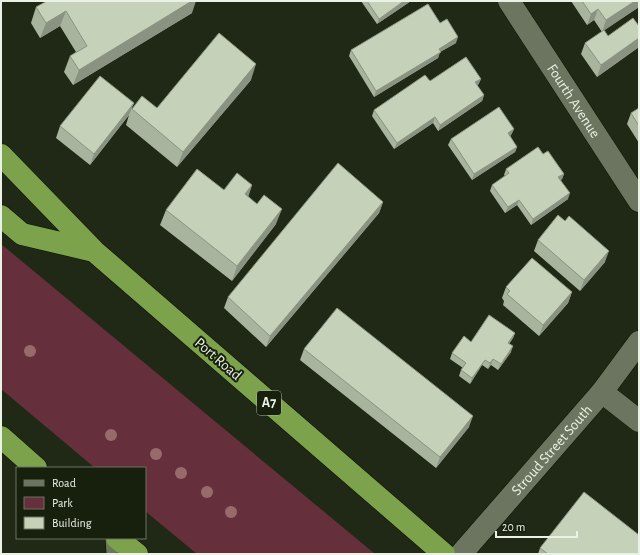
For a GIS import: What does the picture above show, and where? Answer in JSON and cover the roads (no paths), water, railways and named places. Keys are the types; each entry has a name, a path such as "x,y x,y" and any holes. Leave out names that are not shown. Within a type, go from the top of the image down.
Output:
{"highway":[{"name":"Port Road","path":"1,155 94,251 444,554"},
{"path":"1,216 22,234 94,251"},
{"path":"1,437 35,467"},
{"path":"118,539 136,554"}],"street":[{"name":"Fourth Avenue","path":"509,1 639,201"},
{"name":"Stroud Street South","path":"461,554 602,392 639,342"},
{"path":"602,392 639,421"}],"lane":[{"path":"111,539 112,554"}]}
